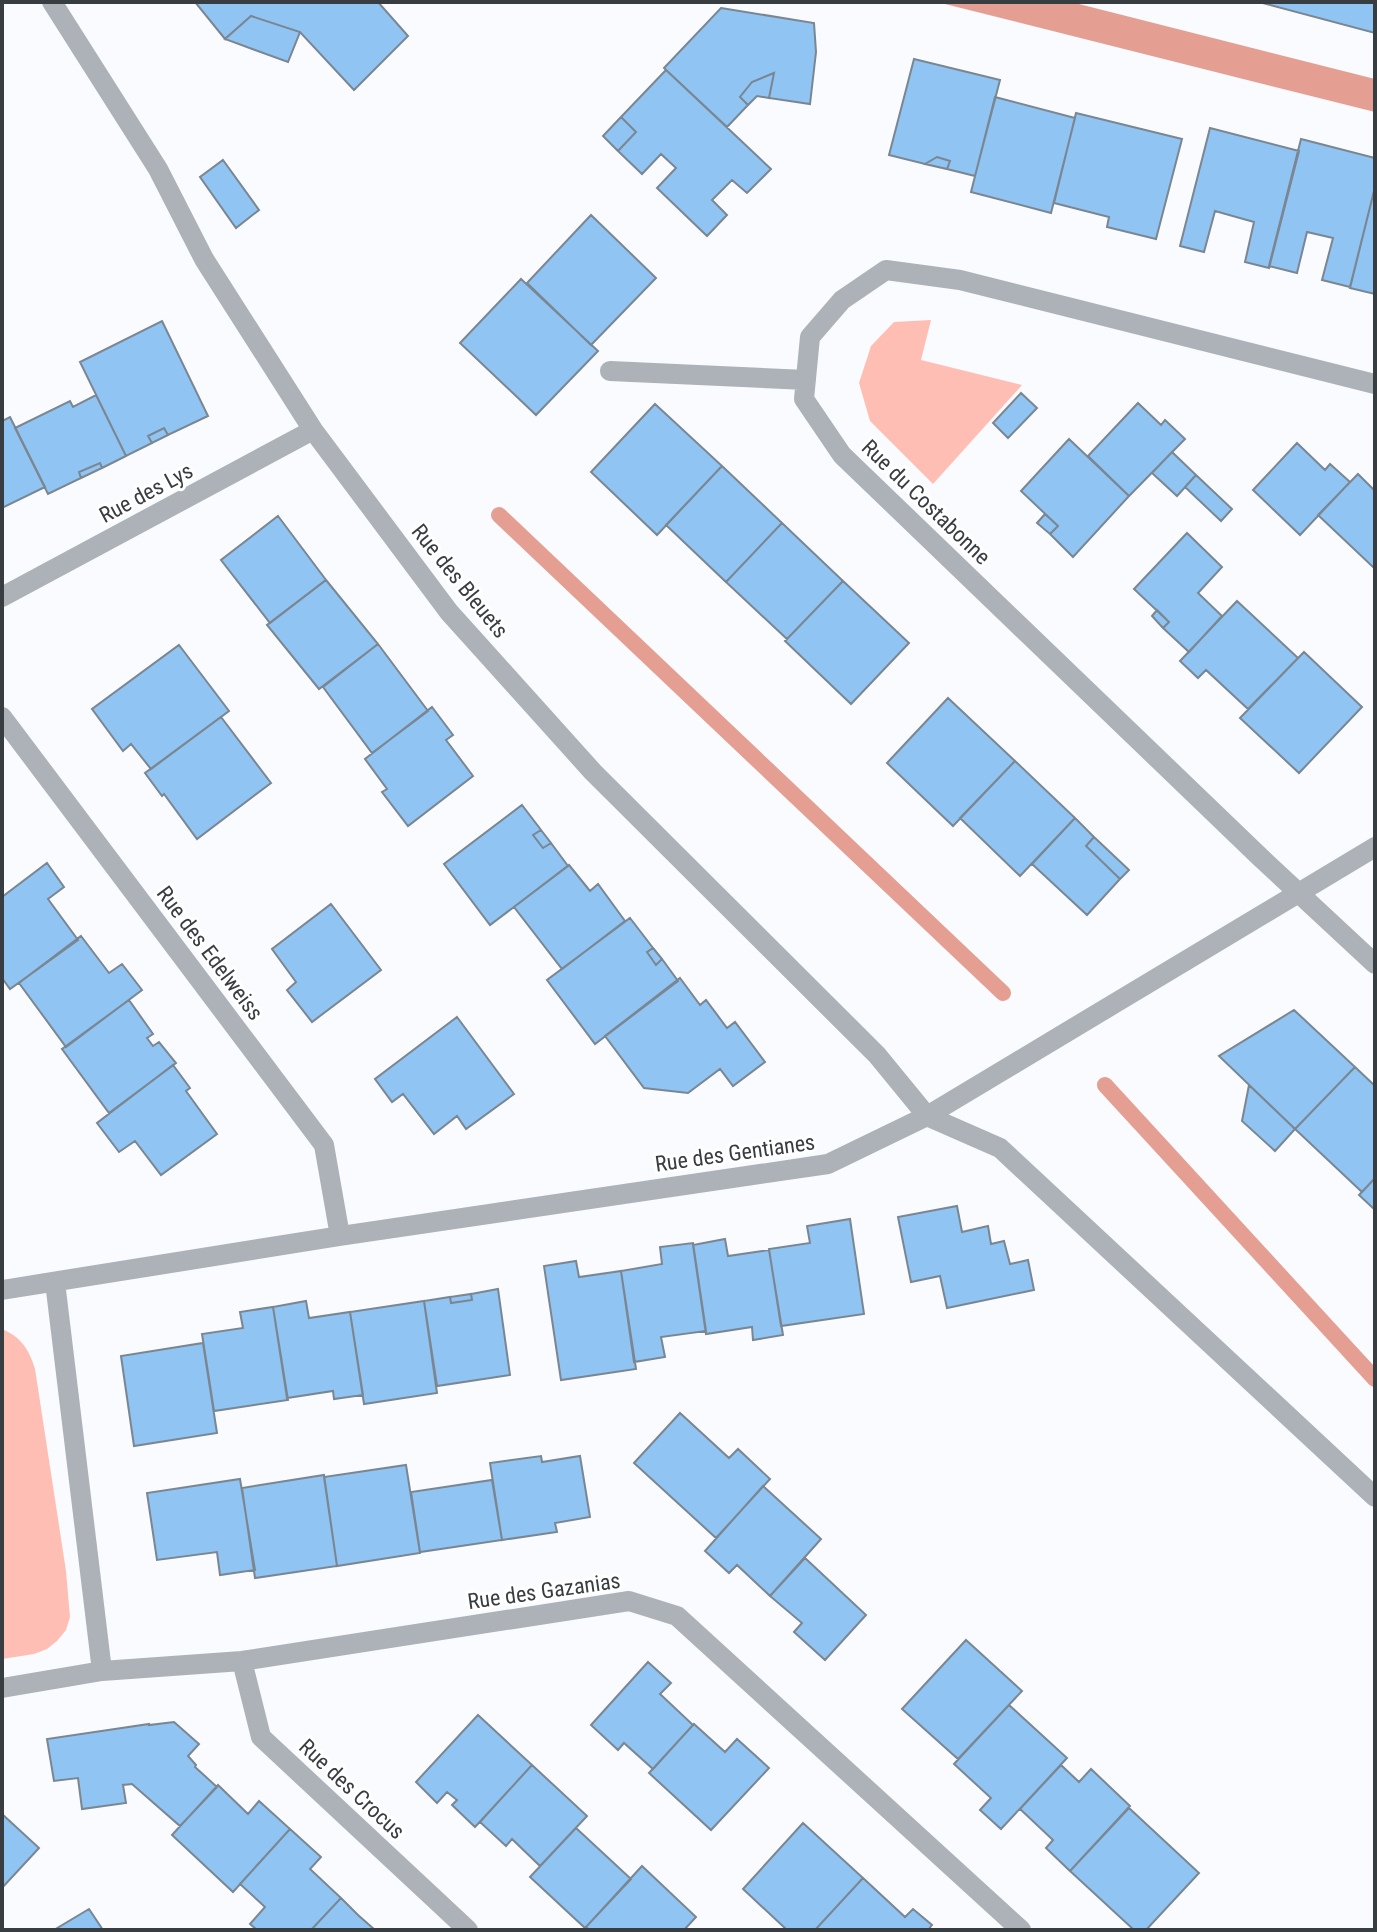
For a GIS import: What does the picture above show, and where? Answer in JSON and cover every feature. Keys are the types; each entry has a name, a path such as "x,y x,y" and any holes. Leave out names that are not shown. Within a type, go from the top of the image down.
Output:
{"street":[{"name":"Rue des Bleuets","path":"52,2 158,169 204,259 313,430 449,612 593,772 877,1055 927,1116"},
{"name":"Rue du Costabonne","path":"1375,384 960,280 886,270 842,300 810,337 804,399 842,455 1375,964"},
{"path":"610,371 806,380"},
{"name":"Rue des Lys","path":"2,597 313,430"},
{"name":"Rue des Edelweiss","path":"2,717 324,1145 340,1236"},
{"name":"Rue des Gentianes","path":"2,1290 340,1236 828,1164 927,1116 1375,847"},
{"path":"927,1116 1000,1148 1375,1497"},
{"path":"55,1282 102,1671"},
{"name":"Rue des Gazanias","path":"2,1688 102,1671 242,1661 629,1601 677,1616 1021,1930"},
{"name":"Rue des Crocus","path":"242,1661 261,1737 468,1930"}],"shaded area":[{"path":"937,2 1071,2 1375,79 1375,112"},
{"path":"931,320 921,360 1022,385 933,484 870,421 859,383 871,346 894,322"},
{"path":"2,1329 23,1344 35,1369 66,1571 70,1617 66,1630 47,1649 2,1659"}],"building":[{"path":"195,2 378,2 408,36 354,90 300,32 251,16 225,39"},
{"path":"1259,2 1375,2 1375,33"},
{"path":"721,8 814,23 816,52 810,104 769,98 774,73 752,82 740,97 748,105 727,127 664,68"},
{"path":"251,16 300,32 288,62 225,39"},
{"path":"914,59 1000,80 975,176 947,169 950,161 937,157 925,164 889,155"},
{"path":"666,70 771,169 747,193 732,180 712,200 727,215 707,236 657,188 676,168 661,154 642,174 618,151 636,132 621,117"},
{"path":"774,73 769,98 757,96 748,105 740,97 752,82"},
{"path":"995,97 1075,118 1051,213 971,192"},
{"path":"1076,113 1182,139 1156,239 1107,227 1109,217 1054,203"},
{"path":"621,117 636,132 618,151 603,136"},
{"path":"1210,128 1299,151 1269,268 1245,262 1254,222 1215,211 1204,252 1180,246"},
{"path":"1301,139 1375,158 1375,187 1350,287 1322,280 1333,238 1307,232 1297,273 1269,266"},
{"path":"937,157 950,161 947,169 925,164"},
{"path":"223,160 259,210 236,228 200,177"},
{"path":"1375,187 1375,294 1350,288"},
{"path":"591,215 656,278 591,345 527,283"},
{"path":"521,279 598,351 536,415 460,343"},
{"path":"162,321 208,416 168,435 164,428 148,436 152,443 126,456 80,362"},
{"path":"1021,393 1037,408 1008,438 993,423"},
{"path":"96,395 126,456 102,468 100,463 79,472 81,478 48,494 15,428 70,401 73,407"},
{"path":"1138,403 1161,425 1165,420 1185,439 1129,496 1088,456"},
{"path":"655,404 722,466 657,535 591,472"},
{"path":"10,417 45,487 2,508 2,421"},
{"path":"164,428 168,435 152,443 148,436"},
{"path":"1069,439 1129,496 1073,557 1050,534 1058,526 1021,491"},
{"path":"1297,443 1325,470 1330,464 1350,482 1300,535 1253,490"},
{"path":"1172,452 1196,475 1177,496 1152,473"},
{"path":"100,463 102,468 81,478 79,472"},
{"path":"722,466 782,523 726,582 666,525"},
{"path":"1358,474 1375,491 1373,567 1318,515"},
{"path":"1196,475 1232,509 1221,521 1185,487"},
{"path":"1045,514 1058,526 1050,534 1037,523"},
{"path":"278,516 326,580 270,623 221,560"},
{"path":"782,523 843,581 787,639 726,582"},
{"path":"1187,533 1222,567 1198,593 1222,616 1189,652 1163,628 1169,622 1134,589"},
{"path":"326,580 378,644 319,689 267,625"},
{"path":"843,581 909,643 851,704 785,641"},
{"path":"1237,601 1298,658 1248,709 1206,670 1198,678 1180,661"},
{"path":"1157,610 1169,622 1163,628 1152,616"},
{"path":"378,644 428,711 372,753 323,687"},
{"path":"179,645 229,711 151,769 131,744 123,751 92,709"},
{"path":"1304,652 1362,707 1299,773 1240,718"},
{"path":"948,698 1015,761 953,826 887,763"},
{"path":"432,707 453,735 446,740 473,776 408,826 382,792 387,789 365,759"},
{"path":"221,717 271,783 197,839 145,773"},
{"path":"1015,761 1075,818 1020,876 960,818"},
{"path":"522,805 541,830 533,835 543,848 551,843 568,866 490,925 444,864"},
{"path":"1075,818 1094,837 1086,846 1120,879 1087,915 1032,864"},
{"path":"541,830 551,843 543,848 533,835"},
{"path":"1094,837 1129,870 1120,879 1086,846"},
{"path":"47,863 64,887 48,899 78,940 10,989 2,978 2,897"},
{"path":"569,865 590,891 598,884 625,921 562,969 514,907"},
{"path":"331,904 381,970 312,1022 287,990 296,982 272,949"},
{"path":"630,918 653,948 647,952 656,965 662,959 678,981 595,1044 547,980"},
{"path":"81,936 109,973 122,964 142,990 66,1047 19,983"},
{"path":"653,948 662,959 656,965 647,952"},
{"path":"680,978 700,1005 706,1000 727,1028 735,1022 765,1062 733,1086 720,1069 688,1093 644,1088 605,1036"},
{"path":"129,1000 153,1034 147,1038 153,1046 159,1042 176,1063 109,1113 62,1049"},
{"path":"1294,1010 1355,1067 1295,1129 1219,1056"},
{"path":"457,1017 514,1094 466,1129 457,1116 434,1134 403,1094 392,1102 375,1079"},
{"path":"173,1065 190,1088 186,1091 217,1134 161,1175 135,1141 119,1152 97,1123"},
{"path":"1355,1067 1375,1086 1375,1178 1362,1192 1295,1129"},
{"path":"1249,1085 1295,1129 1275,1151 1242,1121"},
{"path":"1375,1178 1375,1210 1359,1195"},
{"path":"957,1206 962,1232 988,1226 991,1244 1004,1241 1010,1264 1028,1260 1034,1290 947,1308 940,1276 911,1282 898,1217"},
{"path":"850,1219 864,1314 781,1326 769,1249 810,1243 807,1226"},
{"path":"725,1239 728,1256 769,1250 783,1335 753,1340 752,1327 706,1334 693,1245"},
{"path":"693,1243 706,1331 661,1337 665,1357 634,1362 621,1271 662,1264 660,1247"},
{"path":"576,1261 579,1277 621,1271 636,1369 561,1380 544,1266"},
{"path":"498,1289 510,1375 437,1386 424,1301 450,1297 451,1303 472,1300 471,1294"},
{"path":"471,1294 472,1300 451,1303 450,1297"},
{"path":"306,1301 309,1318 350,1312 363,1395 334,1399 333,1391 287,1398 273,1307"},
{"path":"424,1301 437,1393 364,1404 350,1312"},
{"path":"273,1307 288,1400 214,1411 202,1334 243,1328 240,1312"},
{"path":"203,1343 217,1433 134,1446 121,1356"},
{"path":"680,1413 729,1458 738,1449 770,1479 716,1538 634,1463"},
{"path":"541,1456 542,1462 580,1456 590,1517 555,1523 557,1532 502,1540 490,1463"},
{"path":"406,1465 420,1553 337,1566 324,1477"},
{"path":"324,1475 337,1566 255,1578 242,1488"},
{"path":"240,1479 255,1570 220,1575 217,1552 157,1560 147,1493"},
{"path":"492,1480 502,1540 420,1552 411,1492"},
{"path":"763,1486 821,1539 770,1596 737,1565 729,1573 705,1551"},
{"path":"805,1558 866,1615 825,1660 794,1632 802,1623 770,1596"},
{"path":"966,1640 1022,1691 958,1759 902,1709"},
{"path":"648,1662 671,1683 660,1694 693,1725 653,1769 624,1743 618,1750 591,1725"},
{"path":"1009,1705 1067,1758 1001,1829 980,1810 991,1798 954,1764"},
{"path":"478,1715 532,1765 475,1827 452,1805 457,1800 447,1792 437,1803 416,1782"},
{"path":"174,1722 199,1744 188,1756 195,1767 217,1787 180,1826 132,1784 123,1785 126,1803 82,1809 78,1778 54,1781 47,1739"},
{"path":"694,1724 725,1752 737,1739 769,1768 711,1830 649,1773"},
{"path":"532,1765 587,1816 540,1866 512,1839 506,1846 480,1822"},
{"path":"1061,1765 1079,1782 1091,1769 1130,1806 1070,1871 1046,1848 1053,1840 1020,1809"},
{"path":"218,1785 248,1814 259,1801 290,1829 233,1892 172,1835"},
{"path":"1129,1808 1199,1873 1146,1930 1134,1930 1070,1871"},
{"path":"2,1814 39,1848 2,1888"},
{"path":"803,1823 863,1878 815,1930 787,1930 743,1889"},
{"path":"576,1828 631,1879 585,1928 530,1877"},
{"path":"290,1829 321,1857 310,1869 341,1898 311,1930 257,1930 250,1924 265,1907 240,1884"},
{"path":"642,1866 696,1917 684,1930 589,1930 586,1927"},
{"path":"863,1878 905,1917 913,1909 932,1925 928,1930 815,1930"},
{"path":"341,1898 358,1915 375,1930 311,1930"},
{"path":"89,1909 103,1930 54,1930"}],"waterway":[{"path":"499,515 1003,993"},
{"path":"1105,1085 1375,1379"}]}
